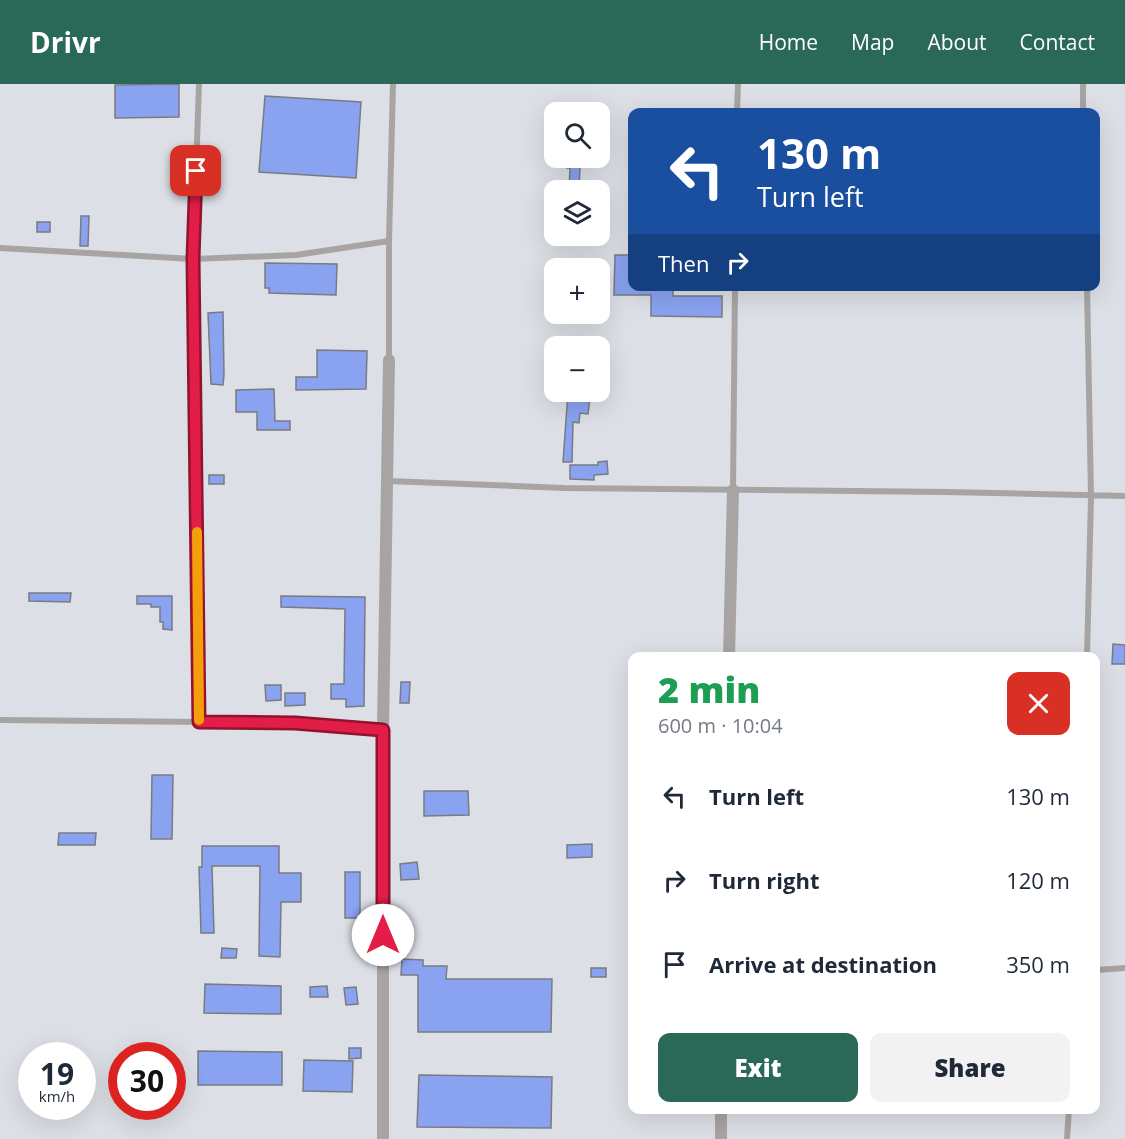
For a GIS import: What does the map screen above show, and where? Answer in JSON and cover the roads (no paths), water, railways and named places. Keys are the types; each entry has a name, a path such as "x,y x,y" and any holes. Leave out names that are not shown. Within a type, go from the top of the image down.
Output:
{"street":[{"path":"383,1139 383,730 389,360"},
{"path":"729,652 733,490"},
{"path":"721,1114 721,1139"}],"lane":[{"path":"199,84 193,259 199,722"},
{"path":"389,360 393,84"},
{"path":"737,108 738,84"},
{"path":"1083,84 1083,108"},
{"path":"0,248 193,259 296,255 389,241"},
{"path":"733,490 735,291"},
{"path":"1087,291 1091,497 1087,652"},
{"path":"388,481 564,488 1125,496"},
{"path":"0,720 295,723 383,730"},
{"path":"1100,970 1125,968"},
{"path":"1067,1139 1069,1114"}]}
